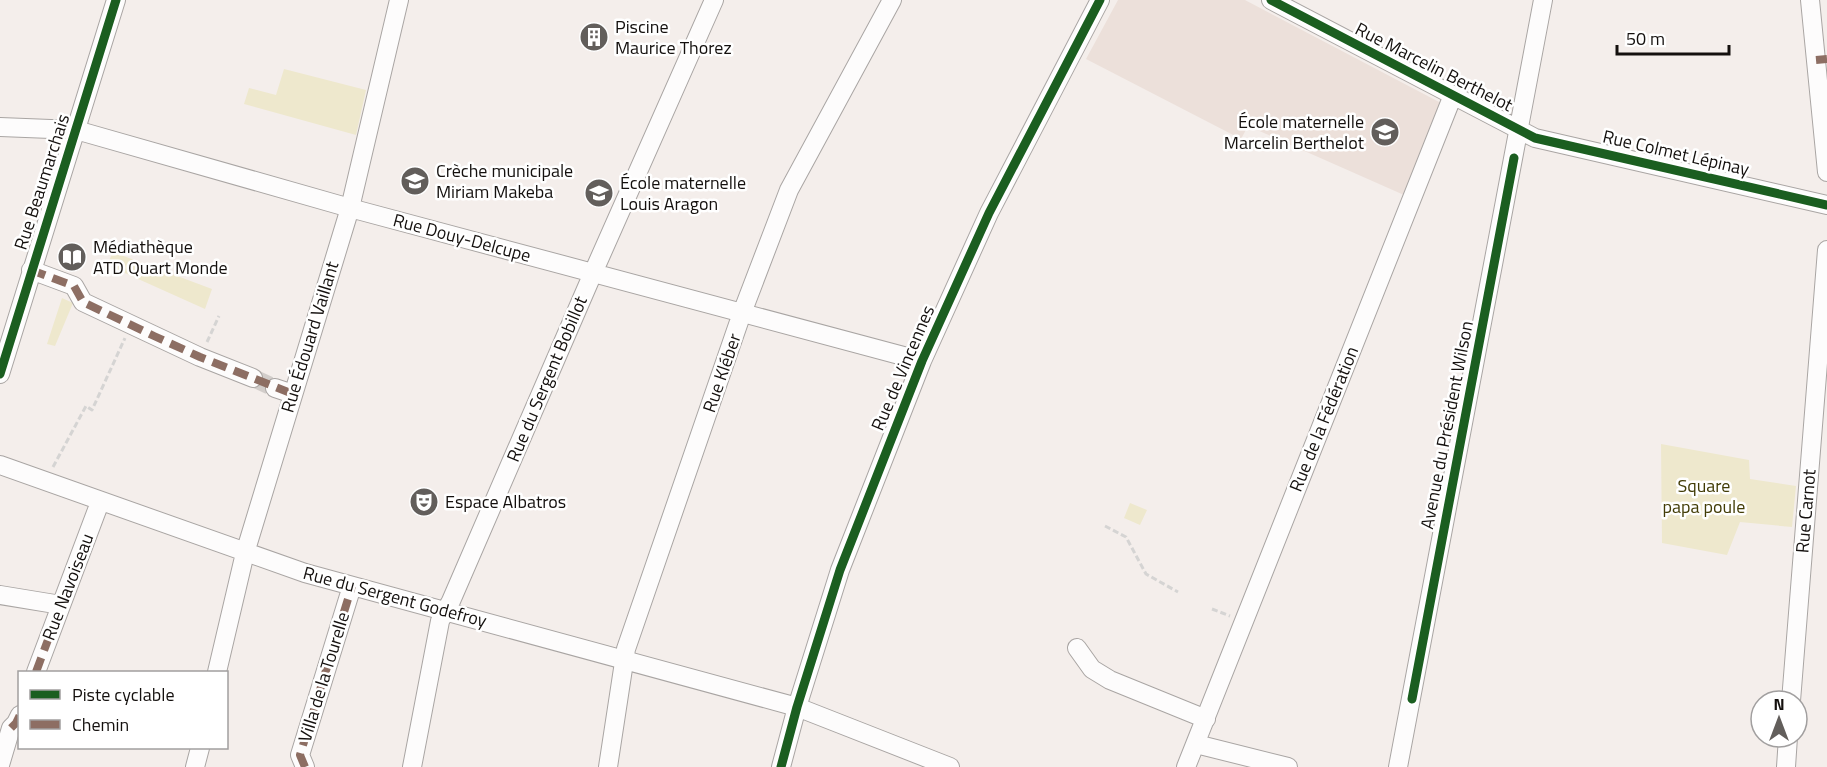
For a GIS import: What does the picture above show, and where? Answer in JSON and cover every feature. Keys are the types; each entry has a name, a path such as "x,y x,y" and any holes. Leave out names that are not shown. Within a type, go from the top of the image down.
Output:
{"street":[{"name":"Rue Beaumarchais","path":"0,374 116,0"},
{"name":"Rue Édouard Vaillant","path":"217,671 245,553 350,208 399,0"},
{"name":"Rue du Sergent Bobillot","path":"412,767 440,621 451,601 714,0"},
{"name":"Rue Kléber","path":"608,767 626,649 742,313 789,190 892,0"},
{"name":"Rue de Vincennes","path":"782,767 797,706 840,570 922,361 989,213 1100,0"},
{"name":"Rue Marcelin Berthelot","path":"1271,0 1519,129"},
{"name":"Avenue du Président Wilson","path":"1398,767 1543,0"},
{"path":"1810,0 1821,60 1827,171"},
{"name":"Rue de la Fédération","path":"1186,767 1453,95"},
{"name":"Rue Douy-Delcupe","path":"0,127 76,130 350,208 922,361"},
{"name":"Rue Colmet Lépinay","path":"1519,129 1535,138 1827,205"},
{"name":"Rue Carnot","path":"1792,689 1827,250"},
{"path":"31,270 74,286 83,302 200,357 253,378"},
{"path":"275,388 293,394"},
{"name":"Rue du Sergent Godefroy","path":"0,465 305,573 797,706 950,767"},
{"name":"Rue Navoiseau","path":"36,671 100,501"},
{"name":"Villa de la Tourelle","path":"305,767 300,755 352,586"},
{"path":"0,595 61,605"},
{"path":"1077,648 1092,669 1110,680 1206,719"},
{"path":"0,765 10,723"},
{"path":"1196,744 1288,767"},
{"path":"195,767 200,749"},
{"path":"1786,767 1787,749"}],"path":[{"path":"200,357 219,316"},
{"path":"45,482 86,406 92,410 131,325"},
{"path":"1105,526 1126,537 1146,574 1178,592"}],"shaded area":[{"path":"1118,0 1245,0 1441,103 1404,195 1248,126 1241,139 1086,59"}],"green space":[{"path":"284,69 366,90 356,135 244,104 249,88 276,95"},
{"path":"113,252 212,289 205,309 107,265"},
{"path":"62,298 73,303 55,346 47,344"},
{"name":"Square papa poule","path":"1661,444 1749,460 1750,479 1796,486 1792,527 1740,522 1727,555 1662,543"},
{"path":"1130,503 1147,510 1140,525 1124,518"}],"tunnel":[{"path":"253,378 275,388"}],"marked path":[{"path":"1816,60 1827,59"},
{"path":"31,270 74,286 83,302 154,336 293,394"},
{"path":"305,767 300,755 352,586"},
{"path":"36,671 61,605"},
{"path":"11,728 18,719"}],"cycle path":[{"path":"0,374 116,0"},
{"path":"781,767 797,707 840,570 922,361 989,213 1100,0"},
{"path":"1271,0 1535,138 1827,205"},
{"path":"1412,699 1514,158"}],"place":[{"name":"Piscine Maurice Thorez","path":"594,37"},
{"name":"École maternelle Marcelin Berthelot","path":"1385,132"},
{"name":"Crèche municipale Miriam Makeba","path":"415,181"},
{"name":"École maternelle Louis Aragon","path":"599,193"},
{"name":"Médiathèque ATD Quart Monde","path":"72,257"},
{"name":"Espace Albatros","path":"424,502"}]}
